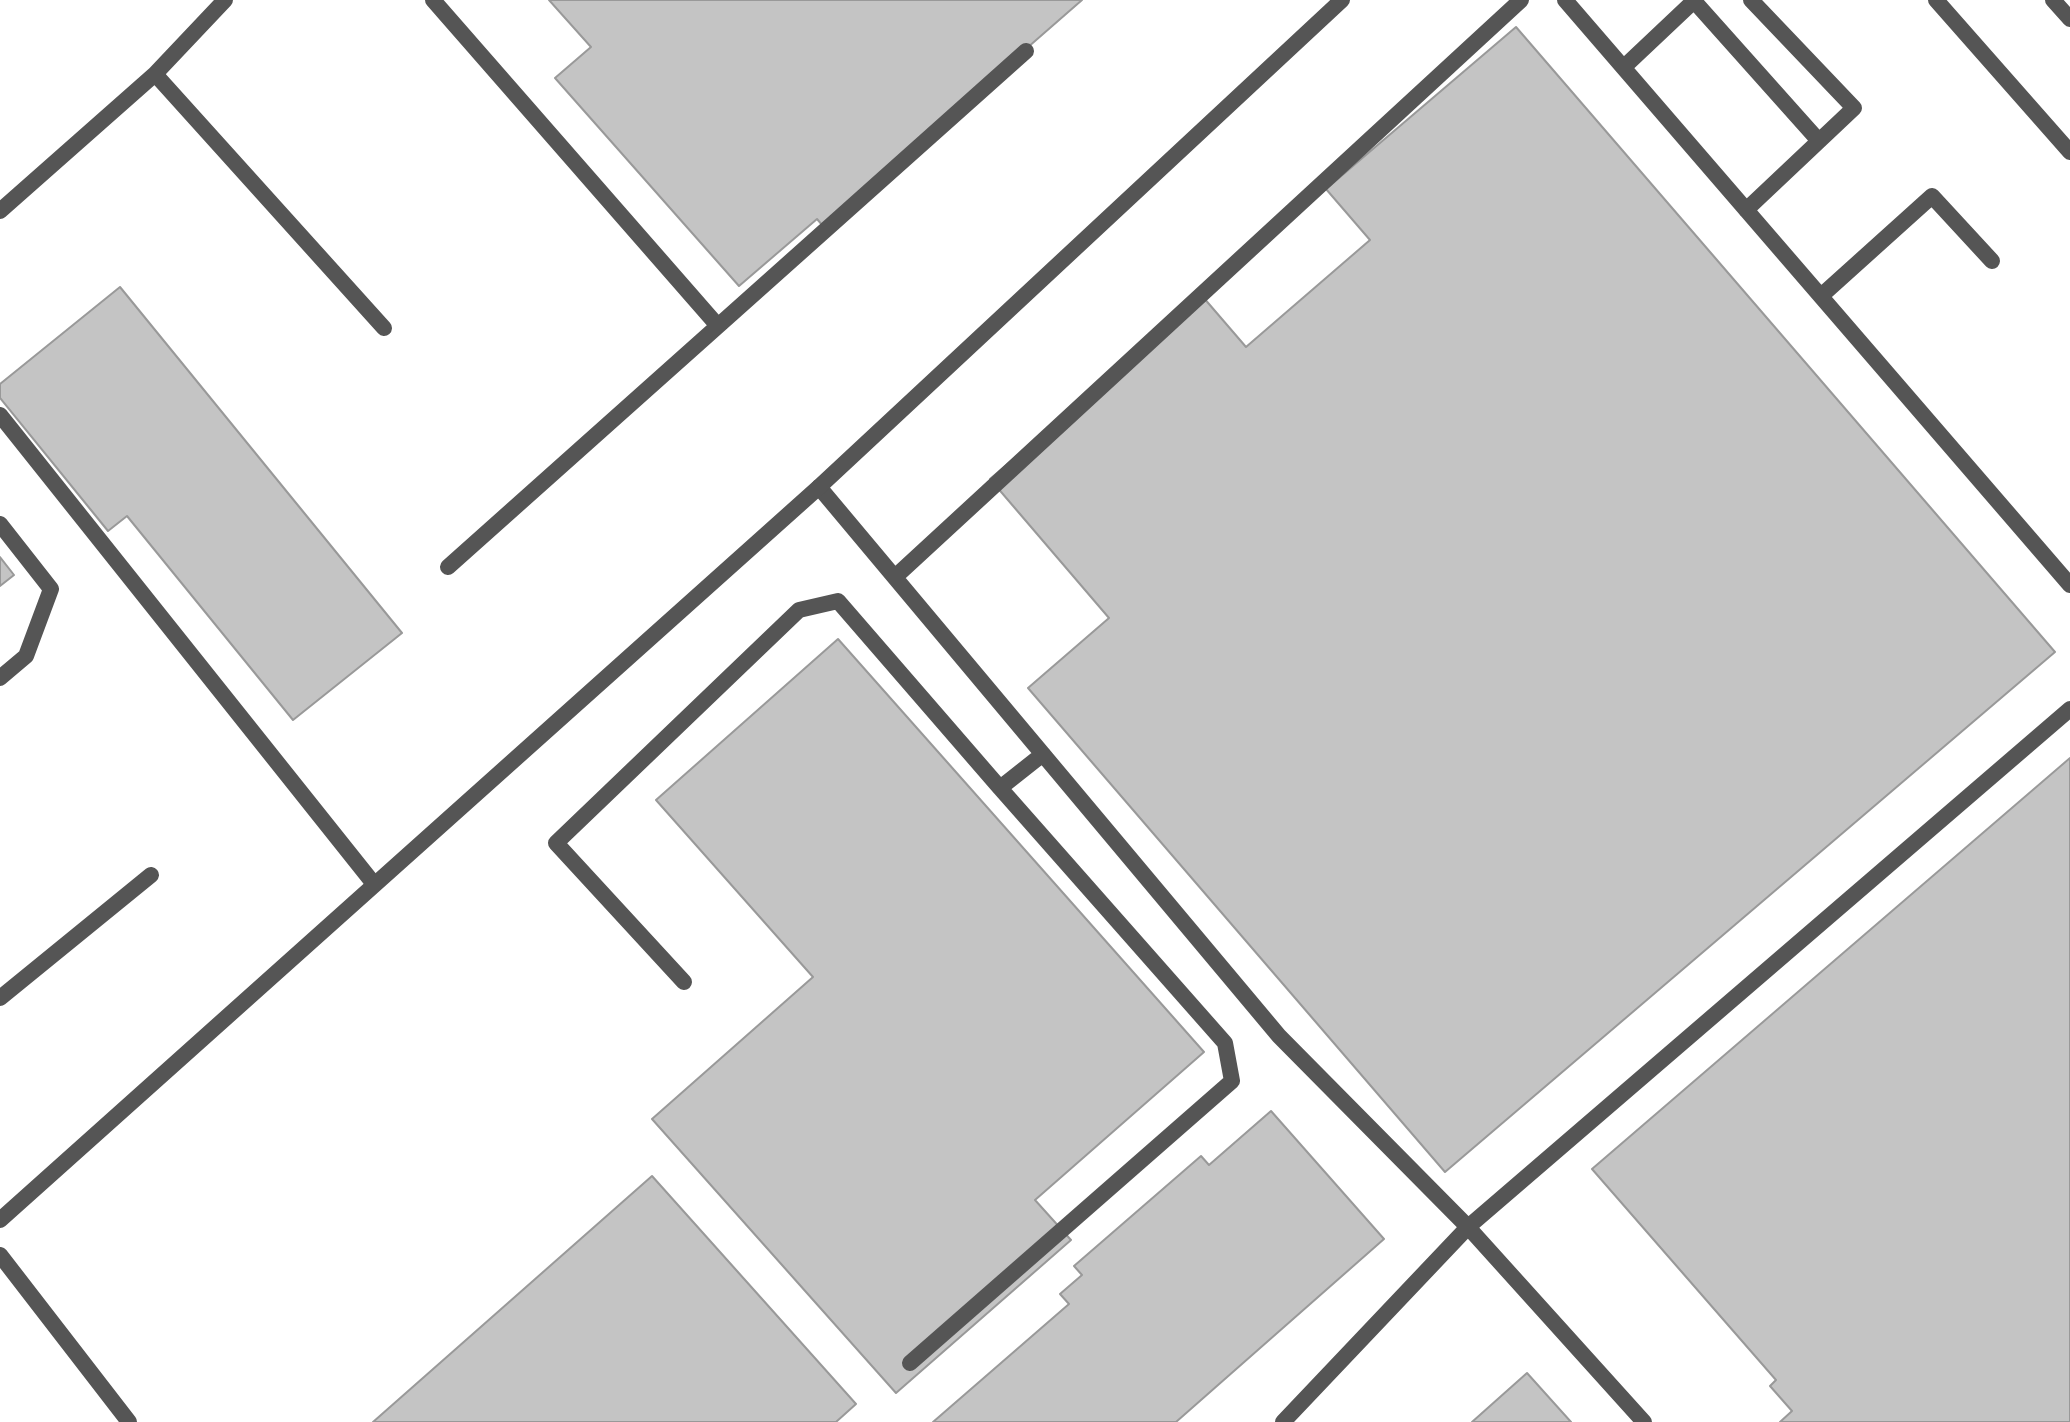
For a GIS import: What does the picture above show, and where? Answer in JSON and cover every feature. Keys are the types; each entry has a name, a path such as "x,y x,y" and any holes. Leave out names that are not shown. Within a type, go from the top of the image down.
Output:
{"street":[{"path":"0,211 155,74 225,0"},
{"path":"433,0 718,326"},
{"path":"0,1220 819,487 1342,0"},
{"path":"895,577 1521,0"},
{"path":"1565,0 2070,585"},
{"path":"1624,67 1695,0 1819,141"},
{"path":"1746,210 1854,108 1751,0"},
{"path":"1936,0 2070,152"},
{"path":"2053,0 2070,19"},
{"path":"448,567 1026,51"},
{"path":"155,74 384,328"},
{"path":"1821,296 1932,196 1992,261"},
{"path":"0,415 374,884"},
{"path":"819,487 1279,1036 1468,1227 1644,1422"},
{"path":"0,524 51,589 26,656 0,678"},
{"path":"684,982 556,843 799,610 838,601 1225,1043 1232,1081 910,1363"},
{"path":"1283,1422 1468,1227 2070,709"},
{"path":"1000,788 1043,754"},
{"path":"0,998 151,875"},
{"path":"0,1255 129,1422"}],"building":[{"path":"549,0 1082,0 823,226 817,219 739,286 555,78 591,47"},
{"path":"1516,27 2055,652 1445,1172 1028,688 1109,618 990,479 1203,297 1246,347 1370,240 1326,189"},
{"path":"120,287 402,633 293,720 127,516 108,531 0,398 0,384"},
{"path":"0,557 14,575 0,586"},
{"path":"838,639 1204,1052 1035,1200 1071,1240 896,1393 652,1119 813,977 656,800"},
{"path":"2070,758 2070,1422 1780,1422 1792,1411 1770,1386 1776,1380 1592,1169"},
{"path":"1271,1111 1384,1239 1176,1422 933,1422 1069,1304 1060,1294 1082,1275 1074,1266 1201,1156 1209,1165"},
{"path":"652,1176 856,1404 836,1422 373,1422"},
{"path":"1527,1373 1571,1422 1472,1422"}]}
